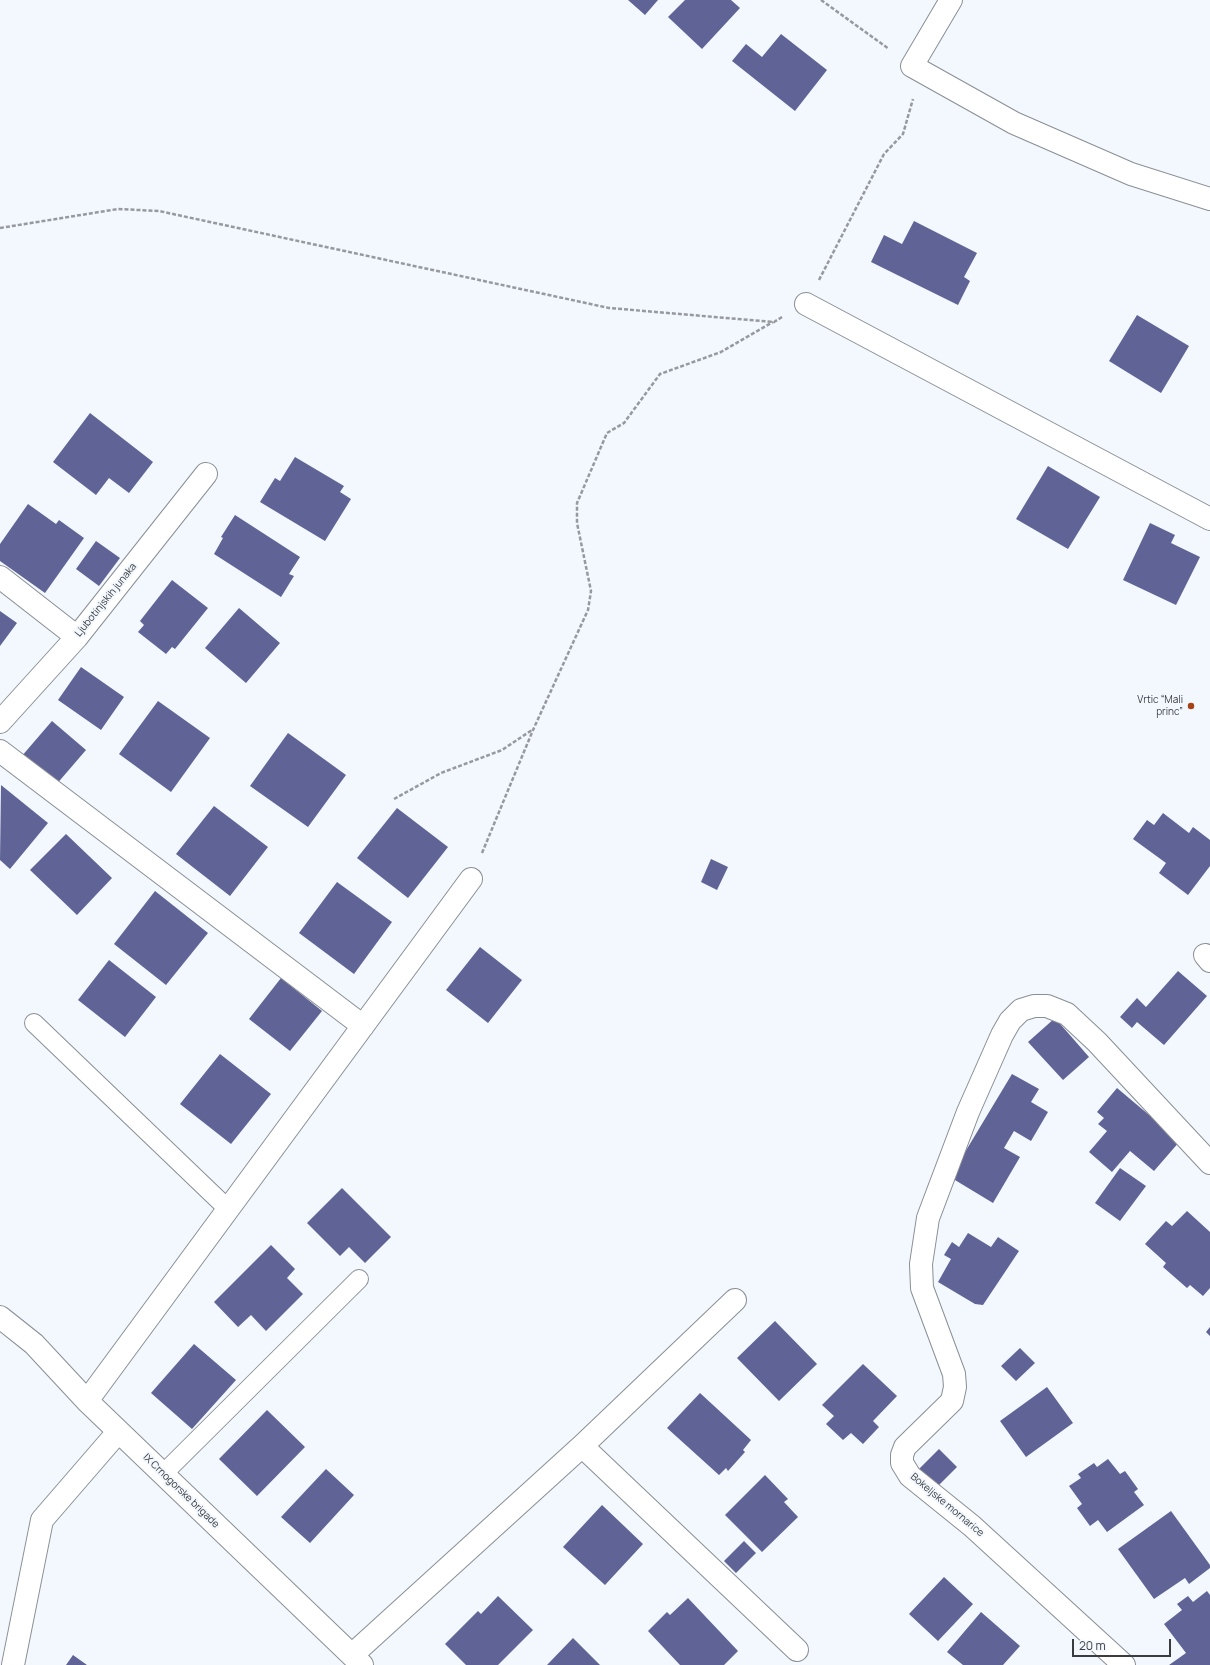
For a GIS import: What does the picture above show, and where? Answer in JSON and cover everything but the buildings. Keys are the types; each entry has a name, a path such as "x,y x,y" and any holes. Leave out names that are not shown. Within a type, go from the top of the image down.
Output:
{"street":[{"path":"951,0 917,69 1014,123 1130,174 1210,199"},
{"path":"806,304 1210,519"},
{"name":"Ljubotinjskih junaka","path":"0,722 77,637 206,474"},
{"path":"0,577 77,637"},
{"path":"0,751 363,1026"},
{"path":"87,1401 471,879"},
{"name":"Bokeljske mornarice","path":"1124,1665 972,1526 910,1476 902,1463 902,1455 905,1447 952,1401 955,1387 954,1374 922,1288 921,1264 928,1218 968,1112 1002,1035 1010,1021 1021,1010 1034,1006 1047,1006 1067,1014 1097,1042 1210,1163"},
{"path":"357,1660 735,1300"},
{"name":"IX Crnogorske brigade","path":"0,1317 34,1344 118,1432 357,1660"},
{"path":"13,1665 42,1520 118,1432"},
{"path":"582,1446 797,1650"}],"lane":[{"path":"34,1023 228,1209"},
{"path":"163,1474 359,1279"}],"path":[{"path":"471,879 533,730 588,610 591,591 577,523 577,503 607,433 624,423 660,374 721,352 806,304 884,154 903,134 917,69 821,0"},
{"path":"0,228 118,209 159,211 609,308 774,322"},
{"path":"394,799 441,773 502,750 533,730"}],"place":[{"name":"Vrtic “Mali princ”","path":"1191,706"}]}
